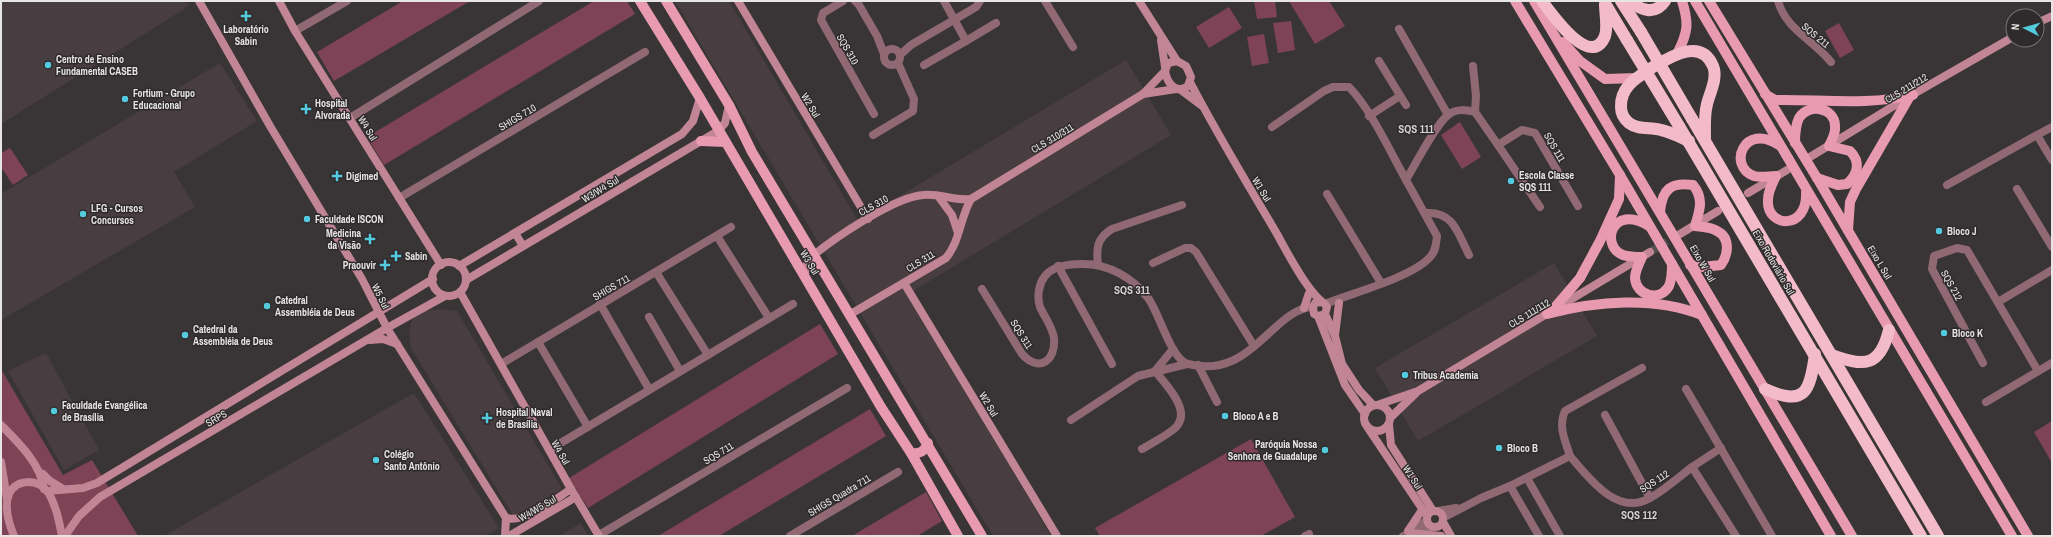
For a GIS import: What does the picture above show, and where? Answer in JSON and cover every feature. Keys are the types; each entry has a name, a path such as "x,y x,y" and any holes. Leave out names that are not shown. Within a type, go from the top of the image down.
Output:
{"highway":[{"path":"1542,1 1573,38 1583,45 1593,47 1600,43 1605,35 1604,3"},
{"name":"Eixo Rodoviário Sul","path":"1621,1 1705,140 1938,536"},
{"path":"1629,1 1645,10 1652,11 1661,8 1665,1"},
{"name":"Eixo Rodoviário Sul","path":"1604,3 1689,141 1921,536"},
{"path":"1689,141 1662,130 1634,126 1623,116 1621,102 1623,94 1628,86 1637,78 1678,52 1698,52 1705,55 1714,67 1713,83 1706,111 1705,140"},
{"path":"1832,355 1850,362 1862,363 1871,361 1880,354 1885,345 1889,330"},
{"path":"1765,389 1780,396 1800,396 1808,387 1812,378 1814,354"}],"main road":[{"name":"W5 Sul","path":"200,1 270,126 362,279 387,328 506,518"},
{"name":"W4 Sul","path":"279,1 295,31 441,265"},
{"name":"W3 Sul","path":"640,1 700,98 718,131 882,407 911,453 958,536"},
{"name":"W3 Sul","path":"666,1 729,105 752,152 849,315 928,443 982,536"},
{"name":"W2 Sul","path":"738,1 868,219"},
{"path":"1139,1 1177,61 1186,66 1189,71 1190,82 1179,90 1168,81 1160,36"},
{"path":"1516,1 1620,175 1831,536"},
{"name":"Eixo W Sul","path":"1534,1 1852,536"},
{"path":"1678,52 1686,33 1688,23 1682,1"},
{"path":"1695,1 1806,192 2012,536"},
{"name":"Eixo L Sul","path":"1709,1 1817,178 2028,536"},
{"path":"1549,27 1580,61 1605,78 1637,78"},
{"name":"CLS 211/212","path":"1810,157 2005,42"},
{"path":"1165,69 1170,62 1177,61"},
{"name":"CLS 310/311","path":"971,199 1143,94 1165,69"},
{"name":"W1 Sul","path":"1190,82 1201,106 1307,282 1335,336 1342,364 1352,382 1375,405"},
{"name":"CLS 310/311","path":"1143,94 1179,90"},
{"name":"W1 Sul","path":"1179,90 1201,106"},
{"path":"1764,93 1775,100 1875,100 1911,96"},
{"path":"1848,232 1850,202 1856,189 1911,96"},
{"name":"W3/W4 Sul","path":"459,266 687,130 693,121 700,98"},
{"path":"718,131 725,123 729,105"},
{"path":"1795,143 1796,126 1799,118 1804,112 1812,109 1820,109 1827,111 1833,117 1835,134 1829,146 1850,151 1857,163 1857,172 1847,184 1838,185 1817,178"},
{"name":"W3/W4 Sul","path":"466,280 718,131"},
{"path":"1776,176 1753,175 1741,164 1740,158 1743,149 1755,138 1769,139 1780,146"},
{"path":"701,141 725,142"},
{"path":"620,170 627,184"},
{"path":"1748,193 1787,170"},
{"path":"1549,313 1567,296 1580,278 1600,242 1619,199 1620,175"},
{"path":"1776,176 1770,188 1768,201 1769,210 1773,216 1781,220 1789,221 1796,219 1803,213 1807,203 1806,192"},
{"path":"1660,212 1661,200 1666,190 1682,184 1694,185 1701,200 1695,226"},
{"name":"CLS 310","path":"814,255 868,219 906,198 924,194 953,200 971,199"},
{"path":"938,196 952,215 958,236"},
{"name":"CLS 311","path":"849,315 946,258 952,251 958,236 962,218 971,199"},
{"path":"566,203 573,216"},
{"path":"1680,234 1718,211"},
{"path":"1646,255 1622,255 1615,249 1611,240 1612,230 1616,224 1623,219 1632,219 1650,227"},
{"path":"1690,264 1702,268 1721,264 1726,258 1728,249 1723,235 1717,231 1695,226"},
{"path":"515,233 523,246"},
{"path":"805,276 808,263 814,255"},
{"path":"1646,255 1636,272 1637,286 1642,293 1649,296 1662,293 1668,287 1672,264"},
{"name":"CLS 111/112","path":"1375,405 1418,391 1646,255"},
{"path":"387,328 446,296 456,295 460,292 466,280 463,270 459,266 447,263 441,265 435,271 433,279 436,290 446,296"},
{"path":"378,312 433,279"},
{"name":"W1 Sul","path":"1307,282 1309,293 1320,309 1345,385 1365,414"},
{"name":"W2 Sul","path":"904,283 1057,536"},
{"name":"W4 Sul","path":"460,292 599,536"},
{"path":"1301,310 1309,293"},
{"path":"1335,336 1339,303"},
{"path":"1549,313 1577,306 1637,303 1673,306 1702,315"},
{"name":"SRPS","path":"46,490 83,488 96,483 378,312"},
{"name":"SRPS","path":"63,536 78,516 100,497 387,328"},
{"path":"367,340 383,339 397,344"},
{"name":"CLS 111/112","path":"1389,421 1418,391"},
{"path":"1375,405 1384,406 1389,412 1389,421 1382,431 1368,428 1364,419 1365,414 1375,405"},
{"name":"W1 Sul","path":"1389,421 1391,445 1444,536"},
{"path":"1,425 24,450 35,466 57,514 63,536"},
{"name":"W1 Sul","path":"1368,428 1433,518 1451,536"},
{"path":"911,453 921,452 925,449 928,443"},
{"path":"920,469 926,459 937,459"},
{"path":"1,462 8,517 14,536"},
{"path":"35,466 50,481 64,490"},
{"path":"7,502 9,494 14,487 21,483 30,482 38,484 46,490"},
{"name":"W4/W5 Sul","path":"506,518 513,520 526,517 571,489"},
{"name":"W4/W5 Sul","path":"509,536 576,497"},
{"path":"505,536 506,518"},
{"path":"1406,534 1433,518"},
{"path":"70,536 73,524"},
{"path":"1406,534 1441,536"}],"street":[{"path":"295,31 347,1"},
{"path":"350,118 539,1"},
{"name":"SQS 310","path":"843,1 823,13 821,23 874,114"},
{"path":"855,1 859,5 877,36 893,56 914,99 913,111 873,135"},
{"path":"944,1 966,41"},
{"path":"893,56 976,7 980,1"},
{"path":"1045,1 1073,47"},
{"name":"SQS 211","path":"1778,1 1793,28 1821,50 1831,62"},
{"path":"924,65 996,23"},
{"path":"1399,29 1448,115"},
{"name":"SHIGS 710","path":"399,198 645,52"},
{"path":"1379,61 1406,104"},
{"path":"1473,66 1476,96 1475,112 1540,207"},
{"path":"1272,127 1324,91 1341,86 1349,87 1356,93 1426,213 1437,236 1436,246 1431,256 1424,263 1408,272 1348,294 1320,309"},
{"path":"1369,116 1400,96"},
{"path":"1406,180 1428,143 1448,115 1464,110 1475,112"},
{"path":"1947,186 2052,127"},
{"name":"SQS 111","path":"1498,145 1522,130 1535,133 1578,206"},
{"path":"2037,135 2052,160"},
{"path":"2017,189 2052,247"},
{"path":"1327,194 1381,283"},
{"path":"1098,265 1098,241 1103,234 1112,228 1182,205"},
{"path":"1426,213 1443,214 1451,220 1469,255"},
{"name":"SHIGS 711","path":"501,364 731,227"},
{"path":"717,236 769,318"},
{"path":"1153,263 1185,248 1191,248 1196,252 1254,346"},
{"name":"SQS 212","path":"1983,363 1932,270 1934,256 1957,248 1964,248 1998,302 2038,371"},
{"path":"1112,364 1058,266 1074,264 1098,265 1114,269 1148,298 1176,356 1187,364"},
{"name":"SQS 311","path":"982,289 1022,354 1029,362 1038,364 1045,362 1051,356 1054,349 1052,329 1040,306 1038,296 1040,283 1051,269 1058,266"},
{"path":"1998,302 2052,270"},
{"path":"656,272 708,355"},
{"path":"1071,420 1138,376 1187,364 1210,367 1223,366 1254,346 1290,315 1301,310 1320,309 1339,303 1348,294"},
{"path":"600,304 649,389"},
{"path":"549,450 649,389 794,304"},
{"path":"649,317 680,372"},
{"path":"538,342 588,427"},
{"path":"1155,371 1173,349"},
{"path":"1986,402 2052,363"},
{"path":"1198,365 1217,402"},
{"name":"SQS 112","path":"1642,368 1566,411 1561,425 1570,456 1590,478 1614,499 1624,503 1638,503 1650,498 1721,448"},
{"path":"1142,449 1173,429 1181,418 1181,409 1177,400 1155,371"},
{"name":"SQS 711","path":"599,536 847,388"},
{"path":"1686,389 1772,536"},
{"path":"1605,415 1650,498"},
{"path":"1406,534 1433,518 1461,508 1480,498 1510,486 1570,456"},
{"path":"1692,467 1736,536"},
{"name":"SHIGS Quadra 711","path":"790,536 898,472"},
{"path":"1527,478 1560,536"},
{"path":"1510,486 1538,536"}],"shaded area":[{"name":"Centro de Ensino Fundamental CASEB","path":"2,1 186,1 189,6 1,124"},
{"path":"403,1 470,1 334,81 317,52"},
{"path":"594,1 627,1 635,14 384,165 367,137"},
{"path":"675,1 729,1 858,221 1126,60 1171,135 908,294 1051,536 993,536"},
{"path":"1254,1 1275,1 1277,17 1257,19"},
{"path":"1289,1 1329,1 1345,26 1315,44"},
{"path":"1229,7 1242,28 1209,48 1196,27"},
{"path":"1291,21 1295,50 1278,53 1273,23"},
{"path":"1839,23 1854,50 1840,58 1825,31"},
{"path":"1264,34 1269,63 1252,66 1247,37"},
{"name":"LFG - Cursos Concursos","path":"220,63 257,121 174,172 195,207 1,320 1,194"},
{"path":"1460,122 1481,157 1462,169 1441,135"},
{"path":"10,148 28,175 13,185 1,167 1,153"},
{"path":"1554,263 1597,336 1418,441 1375,368"},
{"name":"Hospital Naval de Brasília","path":"438,309 457,311 562,489 514,517 411,348 409,329 414,316 426,311"},
{"path":"820,324 838,354 588,508 569,478"},
{"name":"Faculdade Evangélica de Brasília","path":"46,353 99,450 64,470 8,371"},
{"path":"1,369 63,475 92,460 138,536 1,536"},
{"name":"Colégio Santo Antônio","path":"414,393 499,528 486,536 164,536"},
{"path":"870,409 886,436 719,536 658,536"},
{"path":"2052,421 2052,463 2034,432"},
{"path":"1251,439 1295,517 1261,536 1100,536 1095,528"},
{"path":"926,492 942,521 917,536 852,536"},
{"path":"581,523 588,536 559,536"}],"tunnel":[{"path":"1650,252 1678,235"}],"place":[{"name":"Laboratório Sabin","path":"246,16"},
{"name":"Centro de Ensino Fundamental CASEB","path":"48,65"},
{"name":"Fortium - Grupo Educacional","path":"125,99"},
{"name":"Hospital Alvorada","path":"306,109"},
{"name":"Digimed","path":"337,176"},
{"name":"Escola Classe SQS 111","path":"1511,181"},
{"name":"LFG - Cursos Concursos","path":"83,214"},
{"name":"Faculdade ISCON","path":"307,219"},
{"name":"Bloco J","path":"1939,231"},
{"name":"Medicina da Visão","path":"370,239"},
{"name":"Sabin","path":"396,256"},
{"name":"Praouvir","path":"385,265"},
{"name":"Catedral Assembléia de Deus","path":"267,306"},
{"name":"Bloco K","path":"1944,333"},
{"name":"Catedral da Assembléia de Deus","path":"185,335"},
{"name":"Tribus Academia","path":"1405,375"},
{"name":"Faculdade Evangélica de Brasília","path":"54,411"},
{"name":"Bloco A e B","path":"1225,416"},
{"name":"Hospital Naval de Brasília","path":"487,418"},
{"name":"Bloco B","path":"1499,448"},
{"name":"Paróquia Nossa Senhora de Guadalupe","path":"1325,450"},
{"name":"Colégio Santo Antônio","path":"376,460"}],"district":[{"name":"SQS 111","path":"1416,129"},
{"name":"SQS 311","path":"1132,290"},
{"name":"SQS 112","path":"1639,515"}]}
